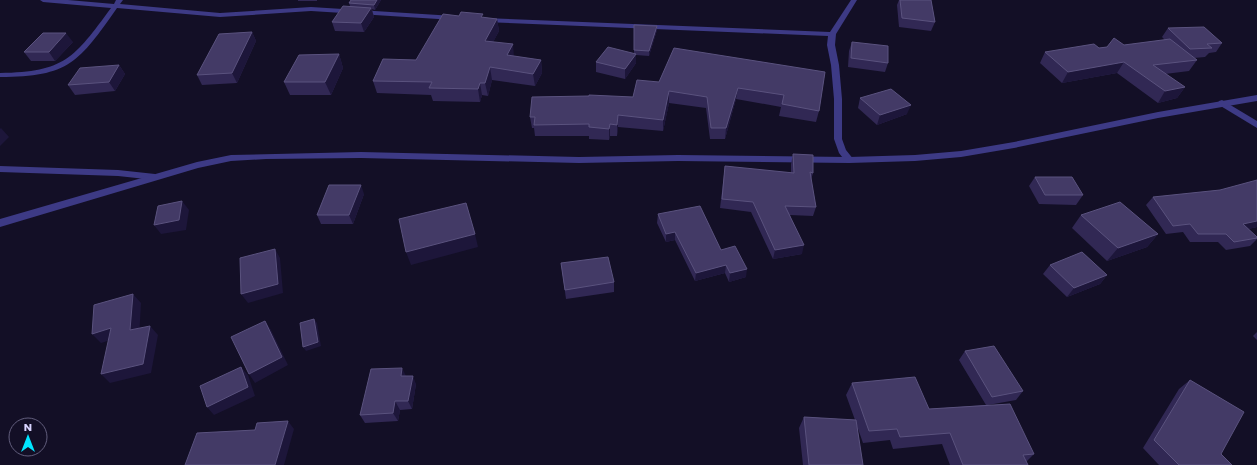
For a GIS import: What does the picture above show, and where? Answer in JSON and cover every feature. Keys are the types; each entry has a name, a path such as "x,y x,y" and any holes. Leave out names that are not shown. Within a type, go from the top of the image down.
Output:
{"street":[{"path":"43,0 220,15 285,10 324,9 460,19"},
{"path":"0,75 27,75 50,70 63,64 78,54 120,0"},
{"path":"849,160 842,151 838,139 838,100 835,65 831,45 832,34 854,0"},
{"path":"475,20 832,34"},
{"path":"0,223 197,165 231,158 361,155 579,160 678,158 849,160 946,155 1014,146 1222,103 1257,98"},
{"path":"1222,103 1257,125"},
{"path":"0,169 118,173 155,177"}],"building":[{"path":"351,0 377,0 374,5 349,3"},
{"path":"900,0 931,0 935,22 902,18"},
{"path":"343,6 371,8 361,23 332,22"},
{"path":"461,12 483,14 481,17 497,19 485,41 513,44 507,55 541,60 533,74 490,67 485,83 480,83 478,89 429,88 432,82 373,81 383,59 416,60 443,14 459,16"},
{"path":"634,25 657,26 649,51 634,50"},
{"path":"1204,27 1222,43 1207,44 1212,48 1190,49 1168,28"},
{"path":"252,32 232,73 197,75 219,34"},
{"path":"43,33 66,33 49,52 24,52"},
{"path":"1114,38 1124,45 1170,39 1197,60 1153,65 1185,87 1165,91 1124,62 1068,72 1045,52 1094,44 1099,48 1107,47"},
{"path":"852,42 888,46 888,63 851,58"},
{"path":"608,47 636,54 625,69 596,62"},
{"path":"674,48 825,72 819,111 782,104 784,95 738,88 726,128 711,128 707,97 669,91 663,120 618,115 617,125 610,124 609,129 589,127 589,124 534,125 535,117 530,117 532,97 589,95 633,97 637,80 659,82"},
{"path":"339,54 325,82 284,82 299,55"},
{"path":"119,65 109,82 68,85 80,68"},
{"path":"891,89 911,105 880,115 860,98"},
{"path":"793,154 813,155 813,173 810,172 816,207 785,206 804,245 775,250 753,202 722,199 725,166 794,173"},
{"path":"1035,177 1072,177 1083,195 1045,195"},
{"path":"1257,180 1257,221 1243,224 1257,238 1234,242 1226,234 1198,234 1190,224 1173,226 1153,197 1220,190"},
{"path":"329,185 361,185 349,215 317,215"},
{"path":"182,201 179,220 154,225 158,206"},
{"path":"1120,202 1158,234 1118,248 1081,215"},
{"path":"466,203 475,234 406,252 399,219"},
{"path":"700,206 721,250 735,246 747,269 730,273 726,265 696,273 675,232 666,234 658,214"},
{"path":"275,249 278,284 241,294 240,258"},
{"path":"1082,252 1107,275 1074,288 1050,265"},
{"path":"608,257 614,282 565,290 561,263"},
{"path":"133,294 130,330 150,326 143,364 101,374 111,328 92,334 94,305"},
{"path":"314,319 318,342 303,347 300,323"},
{"path":"265,321 282,357 249,374 231,337"},
{"path":"994,346 1023,391 992,397 965,351"},
{"path":"241,367 248,387 207,407 200,386"},
{"path":"402,368 401,376 413,376 408,401 395,401 393,413 360,415 371,369"},
{"path":"915,377 929,409 1010,404 1034,454 1023,455 1028,465 963,465 950,433 900,437 897,429 869,431 852,383"},
{"path":"1190,380 1244,412 1221,454 1232,465 1179,465 1154,440"},
{"path":"804,417 856,420 863,465 809,465"},
{"path":"288,421 275,465 185,465 197,433 255,430 257,423"}]}
